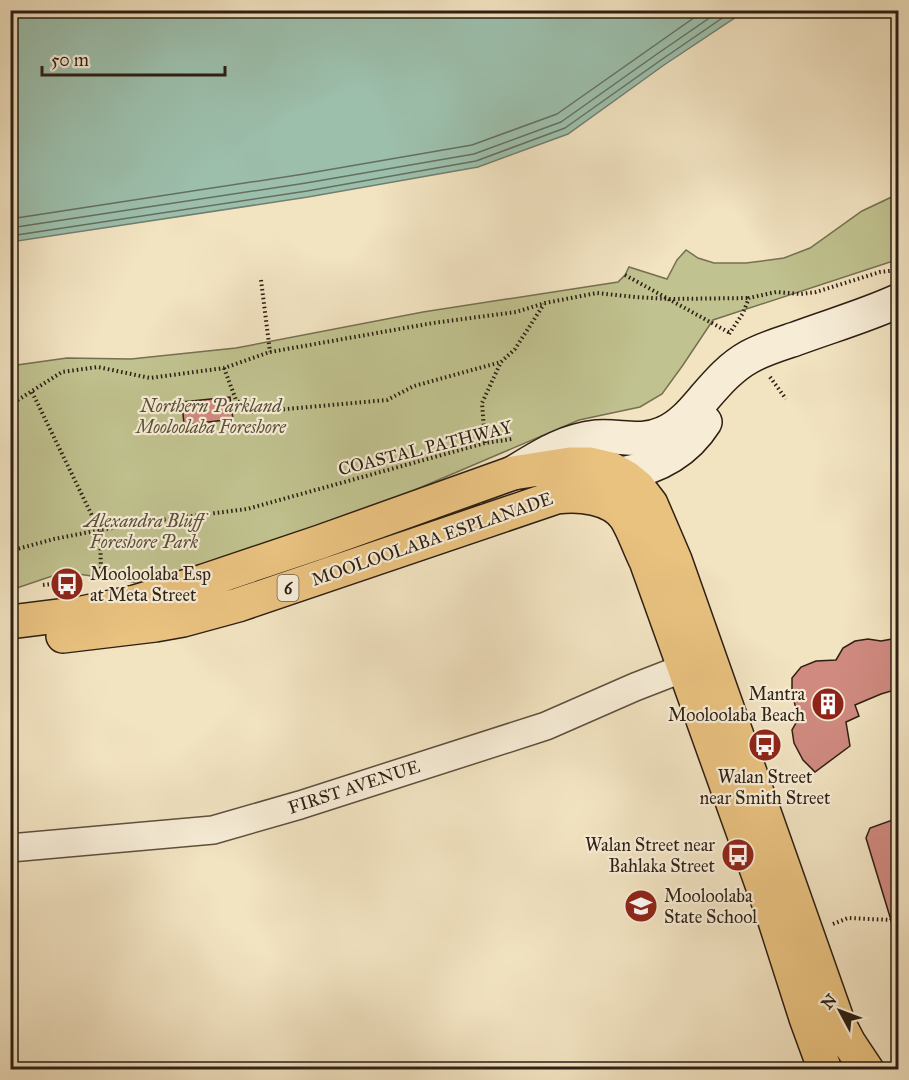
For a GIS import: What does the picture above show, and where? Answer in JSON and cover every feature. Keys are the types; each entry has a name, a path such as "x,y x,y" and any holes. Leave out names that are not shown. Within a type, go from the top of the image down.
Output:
{"main road":[{"name":"MOOLOOLABA ESPLANADE","path":"729,354 748,357 890,308"},
{"name":"MOOLOOLABA ESPLANADE","path":"10,622 82,613 127,604 204,581 513,473 548,451 574,441 599,437 646,439 667,432 682,422 721,379 729,354"},
{"name":"MOOLOOLABA ESPLANADE","path":"10,642 134,628 183,620 212,612 572,492 597,479 638,470 663,461 688,443 705,422 729,354"},
{"name":"6","path":"513,473 583,464 599,466 621,474 638,487 651,504 675,560 838,1022 867,1070"},
{"name":"6","path":"556,497 570,495 590,497 613,507 624,516 646,561 774,918 825,1070"}],"street":[{"name":"FIRST AVENUE","path":"10,848 213,830 300,805 546,726 684,668"}],"path":[{"path":"10,405 62,372 98,367 150,378 224,368 270,352 433,322 516,312 545,303 597,293 669,299 749,298 776,292 801,294 816,292 880,272 898,270"},
{"path":"625,275 730,333"},
{"path":"261,280 270,352"},
{"path":"729,354 730,333 743,313 749,298"},
{"path":"484,443 482,403 501,362 515,349 545,303"},
{"path":"224,368 236,400 253,412 387,400 414,386 501,362"},
{"path":"767,373 786,399"},
{"path":"32,392 99,530 101,574 98,579 89,582 64,580 60,583 43,585"},
{"name":"COASTAL PATHWAY","path":"10,551 99,530 247,509 484,443 519,437"},
{"path":"827,927 848,918 891,920 891,913 898,911"}],"green space":[{"name":"Northern Parkland Mooloolaba Foreshore","path":"898,194 898,263 890,262 713,320 662,394 640,407 579,420 375,507 154,585 64,572 11,590 10,366 67,358 131,359 236,348 423,312 618,282 629,267 667,279 677,260 686,250 698,258 714,263 746,263 784,258 810,248 862,211"}],"water":[{"path":"11,10 745,11 664,65 568,134 478,167 308,197 11,242"}],"building":[{"path":"230,397 233,419 184,425 182,402"},
{"name":"Mantra Mooloolaba Beach","path":"898,638 898,689 855,705 859,716 846,722 850,746 815,772 803,760 794,743 792,730 800,716 792,692 792,678 801,667 816,661 836,660 843,648 855,641 868,639 881,641"},
{"path":"898,818 898,929 894,930 866,838 870,828"}],"place":[{"name":"Mooloolaba Esp at Meta Street","path":"67,584"},
{"name":"Mantra Mooloolaba Beach","path":"828,704"},
{"name":"Walan Street near Smith Street","path":"765,745"},
{"name":"Walan Street near Bahlaka Street","path":"738,855"},
{"name":"Mooloolaba State School","path":"641,906"}],"park label":[{"name":"Alexandra Bluff Foreshore Park","path":"144,531"}]}
